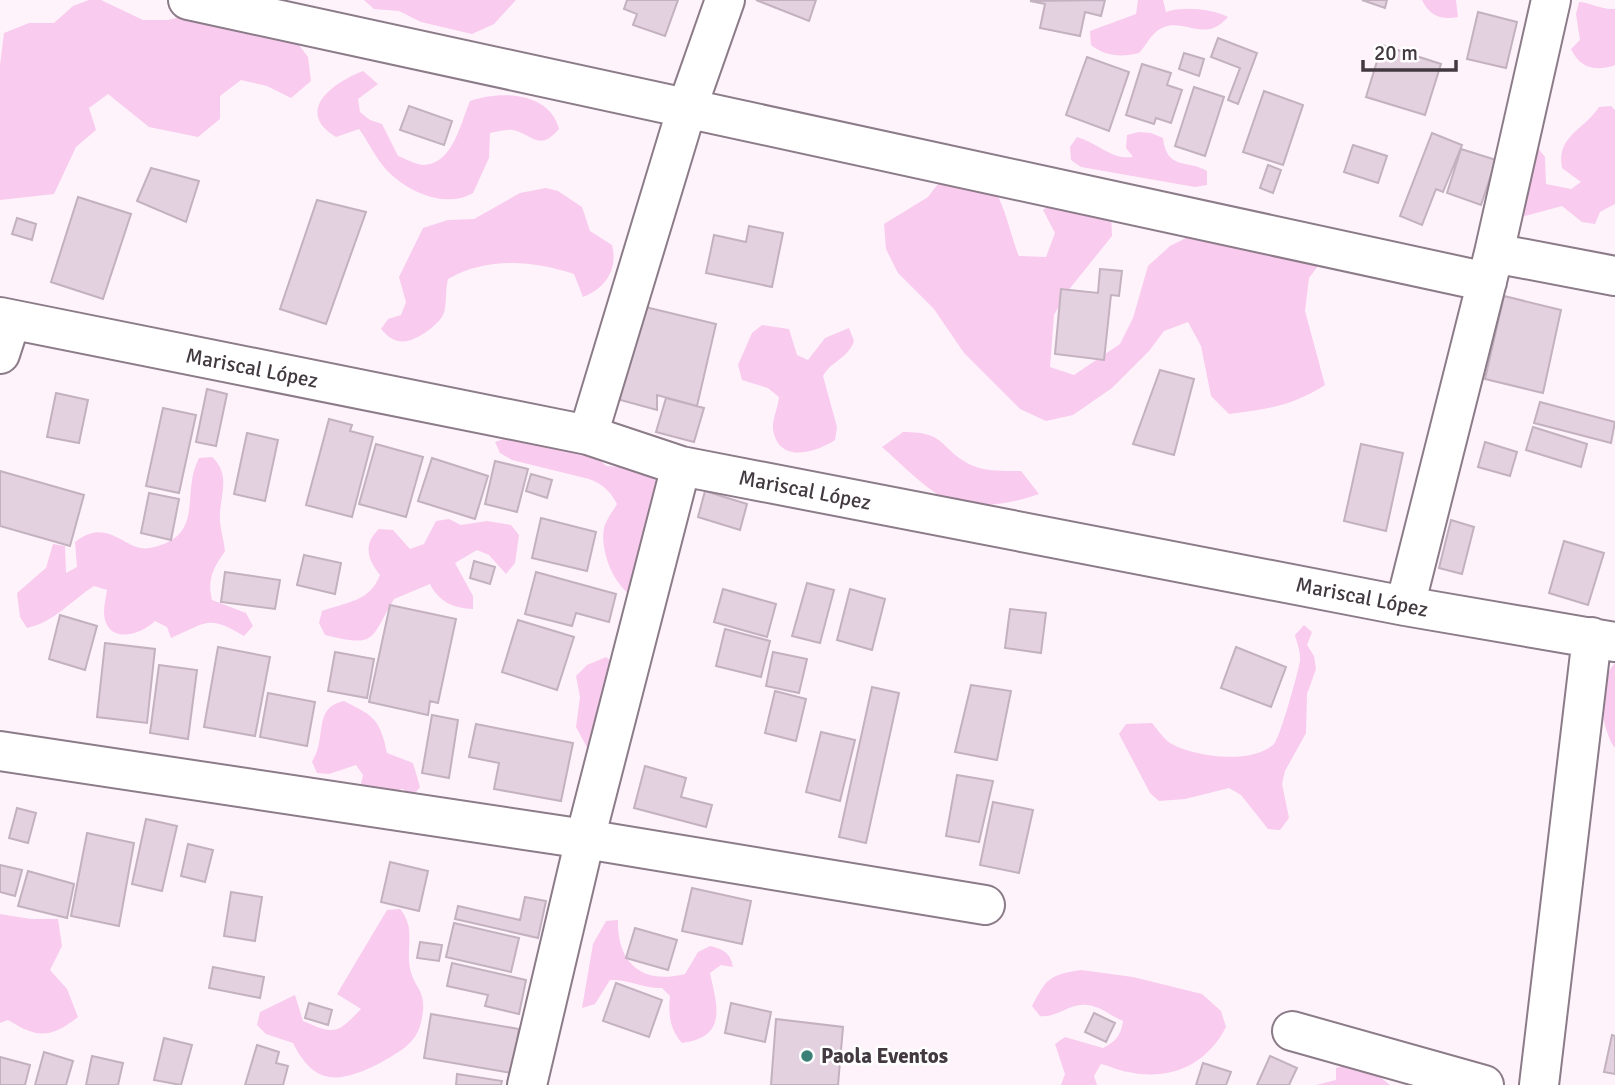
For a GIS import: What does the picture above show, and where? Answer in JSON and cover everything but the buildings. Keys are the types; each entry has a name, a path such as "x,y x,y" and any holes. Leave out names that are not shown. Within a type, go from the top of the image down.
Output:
{"street":[{"path":"188,0 687,108 1491,267 1615,276"},
{"path":"588,435 687,108 725,0"},
{"path":"1405,606 1491,267 1551,0"},
{"name":"Mariscal López","path":"4,330 588,435 681,466 1405,606 1603,640"},
{"path":"527,1085 585,839 681,466"},
{"path":"1539,1085 1603,640"},
{"path":"0,751 585,839 985,905"},
{"path":"1292,1031 1484,1085"}],"shaded area":[{"path":"89,0 101,0 143,20 168,20 193,14 293,37 308,57 311,81 291,98 267,86 241,80 220,96 220,119 198,137 149,127 108,94 89,108 96,130 76,147 54,194 0,200 0,65 4,33 29,23 54,23 73,6"},
{"path":"364,0 516,0 494,24 472,34 421,22 399,11 374,9"},
{"path":"1138,0 1163,0 1166,12 1198,9 1228,17 1210,29 1166,26 1154,33 1139,53 1108,54 1091,45 1090,31 1136,14"},
{"path":"1422,0 1456,0 1458,17 1436,16"},
{"path":"1579,2 1615,9 1615,65 1589,67 1579,60 1571,49 1580,40 1576,14"},
{"path":"363,71 378,84 358,99 360,112 370,120 382,124 398,156 418,164 434,163 442,158 459,130 470,101 482,98 509,95 535,101 546,107 559,129 541,141 513,130 490,133 489,158 473,193 450,199 425,195 392,175 380,162 359,129 336,137 324,127 318,117 322,98 340,82"},
{"path":"1611,106 1615,110 1615,204 1600,212 1595,224 1582,222 1562,206 1525,216 1513,210 1537,147 1545,157 1546,184 1571,189 1581,182 1562,168 1563,148 1599,107"},
{"path":"1139,132 1163,138 1165,148 1173,160 1207,171 1207,185 1195,187 1081,167 1071,160 1070,147 1077,137 1111,154 1133,157 1126,148 1127,135"},
{"path":"947,172 980,181 994,190 1003,207 1019,256 1046,257 1055,233 1043,210 1064,195 1111,210 1112,236 1067,292 1054,315 1050,367 1074,375 1120,344 1133,318 1148,266 1170,246 1194,234 1324,258 1309,278 1305,311 1325,385 1279,406 1229,414 1211,396 1201,346 1188,322 1164,331 1149,351 1112,388 1073,415 1046,421 1020,409 964,353 934,309 898,273 886,249 884,224 928,197"},
{"path":"546,188 558,191 582,207 590,231 612,245 612,270 604,283 583,297 574,274 558,269 509,263 478,267 448,279 444,313 429,330 404,342 393,339 381,329 388,319 401,315 406,302 399,277 423,228 448,220 474,219 520,193"},
{"path":"762,325 789,329 797,355 808,360 825,338 849,328 854,341 851,347 823,376 837,427 835,440 827,445 798,452 782,447 776,440 773,429 779,397 768,388 742,380 738,365 752,333"},
{"path":"903,432 936,438 960,459 983,469 1021,471 1039,494 987,505 948,500 923,483 882,447"},
{"path":"507,438 587,447 606,466 642,468 657,482 658,495 637,559 640,586 628,593 608,564 604,528 617,504 609,492 589,479 512,460 500,453 495,442"},
{"path":"212,457 222,472 220,522 225,551 212,574 212,600 246,613 253,626 244,636 222,625 207,623 171,638 167,627 155,621 141,631 124,635 117,633 110,629 106,622 104,609 107,590 94,586 54,616 27,628 20,617 17,593 46,568 53,544 65,546 66,573 77,567 75,542 87,535 107,533 141,548 168,542 179,534 186,524 191,485 199,458"},
{"path":"449,519 461,525 487,521 511,525 519,535 515,563 506,574 489,555 477,550 455,563 473,596 473,609 447,603 430,584 394,599 376,631 364,640 325,635 319,623 322,611 364,596 376,584 380,575 372,563 369,546 379,529 393,530 410,549 424,544 436,521"},
{"path":"1304,625 1312,632 1307,645 1314,656 1316,669 1307,694 1306,733 1285,771 1282,784 1289,818 1280,830 1268,829 1241,795 1229,788 1185,799 1159,801 1150,793 1119,734 1126,724 1152,723 1170,743 1208,755 1238,757 1264,751 1274,744 1284,718 1300,661 1295,635"},
{"path":"606,657 611,661 612,672 589,751 576,727 580,697 576,676 587,665"},
{"path":"1615,663 1614,747 1609,738 1602,704 1605,682"},
{"path":"344,701 374,720 382,733 387,753 413,763 420,787 412,797 403,789 374,795 360,788 363,775 356,765 329,774 317,773 312,762 317,752 324,717 334,705"},
{"path":"400,909 409,927 410,970 423,1003 418,1032 405,1047 366,1070 352,1075 329,1077 310,1067 293,1043 266,1034 257,1025 260,1012 295,995 303,1021 329,1030 335,1030 346,1023 361,1009 337,994 387,910"},
{"path":"0,914 31,919 58,919 62,946 50,970 67,989 78,1017 68,1024 43,1034 27,1030 8,1020 0,1023"},
{"path":"618,920 622,948 627,959 645,973 670,977 685,974 698,952 710,946 729,955 733,967 721,965 710,973 716,1018 707,1034 697,1040 682,1043 671,1021 670,996 662,988 610,980 595,1004 582,1008 593,944 606,921"},
{"path":"1081,970 1133,977 1202,994 1221,1011 1226,1027 1208,1052 1197,1061 1172,1072 1143,1074 1101,1064 1094,1076 1097,1085 1061,1085 1065,1074 1055,1044 1065,1037 1103,1048 1117,1038 1123,1021 1087,1005 1040,1016 1032,1006 1041,989 1055,976"},
{"path":"1360,1061 1390,1085 1316,1085 1336,1080 1336,1068"}],"place":[{"name":"Paola Eventos","path":"807,1056"}]}
